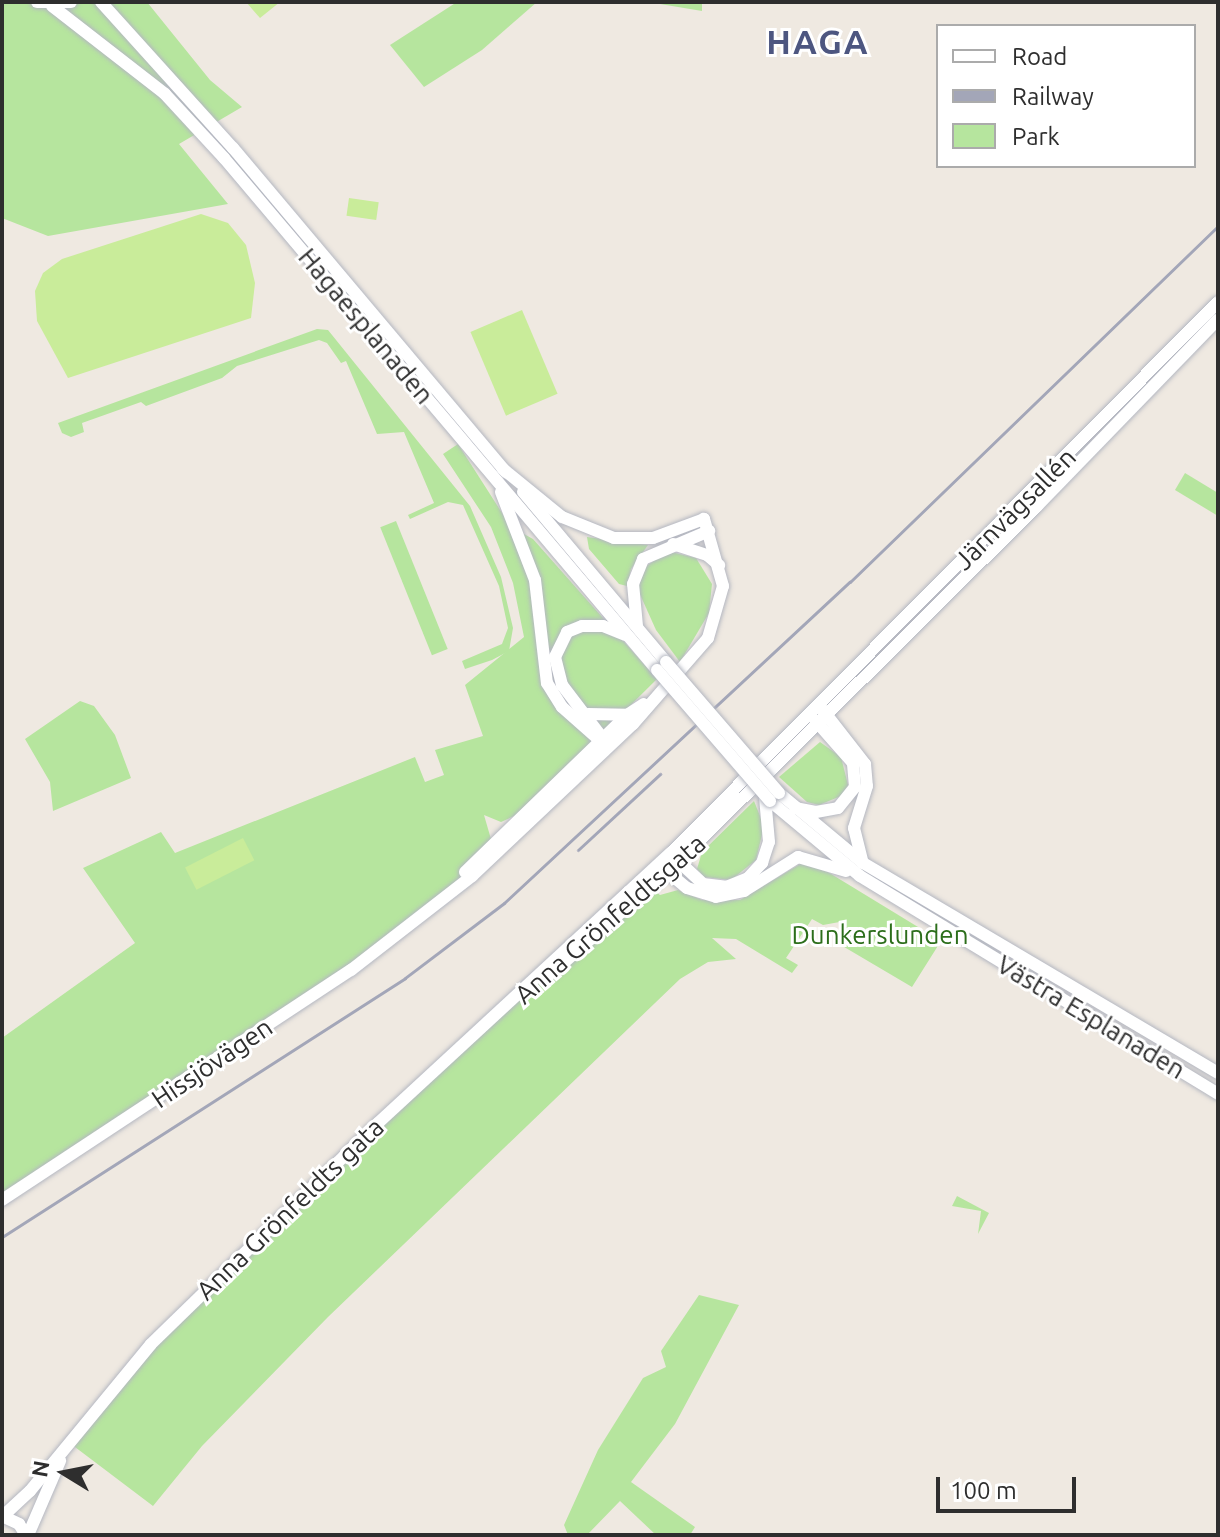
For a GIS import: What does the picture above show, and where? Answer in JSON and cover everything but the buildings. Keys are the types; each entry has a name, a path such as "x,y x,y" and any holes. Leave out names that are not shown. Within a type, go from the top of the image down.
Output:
{"main road":[{"path":"37,2 52,6 71,2"},
{"name":"Hagaesplanaden","path":"101,2 233,148 770,798"},
{"name":"Hagaesplanaden","path":"52,6 165,94 499,473"},
{"name":"Järnvägsallén","path":"818,715 1218,302"},
{"name":"Järnvägsallén","path":"818,715 1218,319"},
{"path":"499,473 562,517 606,536 653,538 706,525"},
{"path":"499,473 535,580 547,683 607,744"},
{"path":"607,744 588,714 559,679 555,657 561,640 574,628 590,625 633,632 632,590 638,568 650,554 706,525"},
{"name":"Hissjövägen","path":"2,1200 351,970 498,854 653,699 714,628 723,597 719,565 706,525"},
{"path":"673,544 707,555 719,565"},
{"name":"Hissjövägen","path":"607,744 627,715 653,699"},
{"path":"588,714 627,715"},
{"path":"794,807 832,810 849,799 855,787 853,763 818,715"},
{"path":"664,868 687,888 716,897 744,891 798,857 862,870 854,828 867,786 865,764 818,715"},
{"name":"Anna Grönfeldtsgata","path":"496,1017 588,945 818,715"},
{"path":"675,858 696,881 713,887 748,878 767,850 770,798"},
{"name":"Västra Esplanaden","path":"770,798 794,807 862,870 1218,1073"},
{"name":"Västra Esplanaden","path":"770,798 862,870 1218,1094"},
{"name":"Anna Grönfeldts gata","path":"93,1410 151,1344 310,1189 496,1017"},
{"path":"27,1535 19,1524 2,1516 30,1491 93,1410"},
{"path":"27,1535 50,1477 93,1410"}],"green space":[{"path":"2,2 147,2 210,80 242,107 179,144 228,204 48,236 2,218"},
{"path":"246,2 280,2 260,18"},
{"path":"457,2 537,2 482,50 424,87 390,45"},
{"path":"648,2 702,2 702,11"},
{"path":"349,198 379,202 376,220 346,216"},
{"path":"201,214 228,223 246,245 255,283 251,318 68,378 37,321 35,291 43,273 62,259"},
{"path":"522,310 558,394 506,416 470,332"},
{"path":"317,329 328,330 470,506 501,577 513,628 509,651 465,669 462,661 502,644 508,628 499,586 463,505 448,502 410,519 408,515 434,503 404,432 377,434 346,361 341,363 327,343 319,340 237,366 222,378 146,406 141,402 82,423 84,432 71,437 62,433 58,423"},
{"path":"458,444 511,527 533,539 657,679 523,812 501,822 484,815 493,846 417,919 2,1200 2,1038 135,943 83,868 161,832 175,853 415,757 425,782 444,775 435,750 483,736 465,685 524,637 513,583 491,527 443,454"},
{"path":"1185,473 1218,493 1218,516 1175,490"},
{"path":"396,521 448,649 432,655 380,527"},
{"path":"587,537 648,545 631,569 627,586 619,584 589,549"},
{"path":"667,551 696,558 712,584 709,613 680,662 656,630 638,590 644,568"},
{"path":"80,701 94,706 115,735 131,778 53,811 50,782 25,739"},
{"path":"820,742 841,757 848,785 841,796 819,805 807,802 779,777"},
{"path":"754,801 764,826 756,860 731,880 704,877 697,869 702,852"},
{"path":"243,838 254,860 196,890 185,868"},
{"name":"Dunkerslunden","path":"802,863 818,866 941,941 912,987 834,941 845,921 823,925 812,919 786,958 798,965 792,973 736,939 712,938 736,959 708,962 680,979 328,1317 202,1446 153,1506 71,1444 119,1378 496,1017 651,888 660,895 678,890 702,900 740,900"},
{"path":"957,1196 989,1213 978,1234 981,1211 952,1206"},
{"path":"699,1295 739,1305 675,1424 631,1482 695,1527 690,1535 656,1535 620,1501 587,1535 568,1535 564,1525 598,1450 643,1378 666,1367 661,1351"}],"railway":[{"path":"2,1237 405,978 504,903 850,582 1218,226"},
{"path":"578,850 660,774"}],"district":[{"name":"HAGA","path":"818,42"}]}
